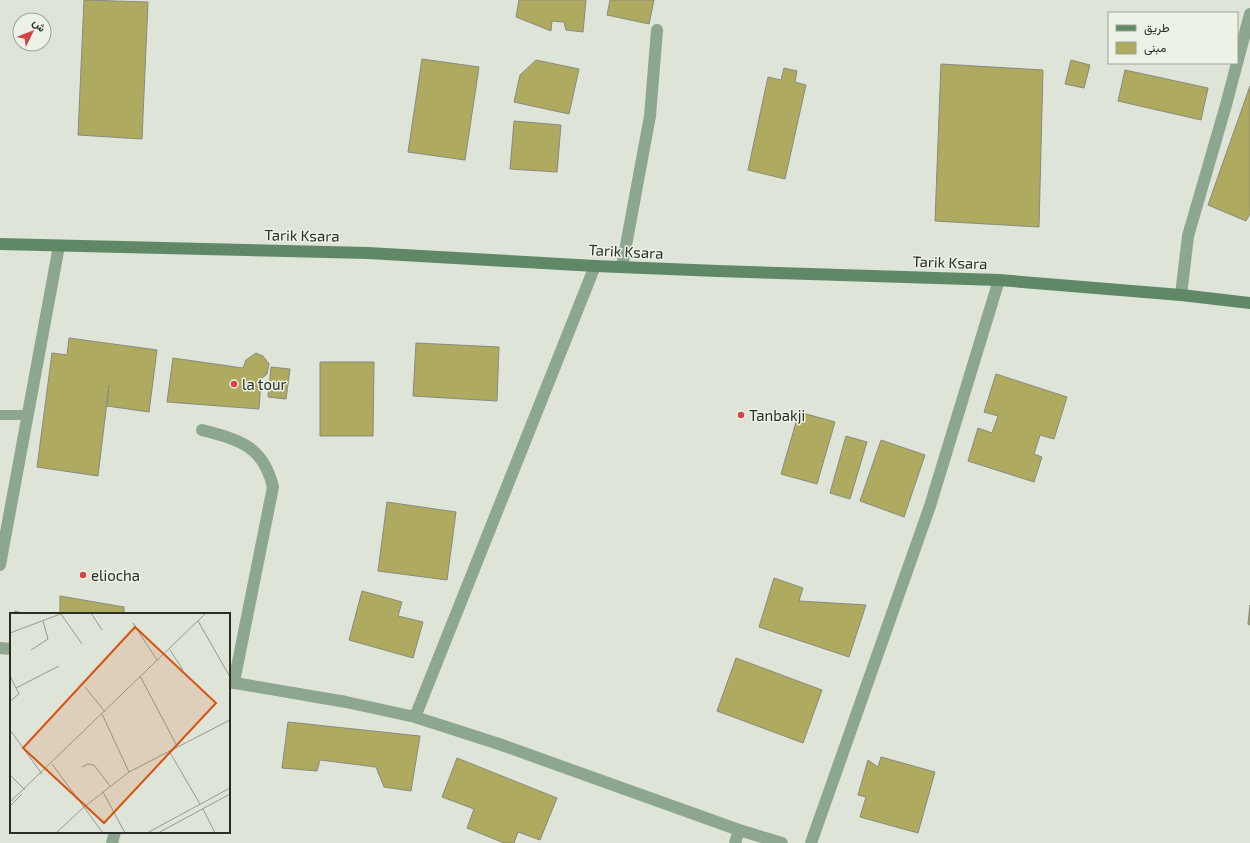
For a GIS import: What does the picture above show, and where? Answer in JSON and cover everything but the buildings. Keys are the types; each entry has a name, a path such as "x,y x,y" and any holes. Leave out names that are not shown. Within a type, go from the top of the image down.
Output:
{"main road":[{"name":"Tarik Ksara","path":"0,244 368,252 595,266 999,280 1181,294 1250,303"}],"street":[{"path":"1238,60 1250,14"},
{"path":"622,267 650,116 657,30"},
{"path":"1181,294 1188,236 1237,64"},
{"path":"0,565 59,246"},
{"path":"415,717 595,266"},
{"path":"811,843 930,506 999,280"},
{"path":"202,430 233,438 250,447 261,458 270,473 273,487 232,682 346,702 415,717 506,747 739,830 782,843"},
{"path":"0,648 10,649"},
{"path":"735,843 739,830"},
{"path":"112,843 115,833"}],"lane":[{"path":"0,415 28,415"}],"place":[{"name":"la tour","path":"234,384"},
{"name":"Tanbakji","path":"741,415"},
{"name":"eliocha","path":"83,575"}]}
